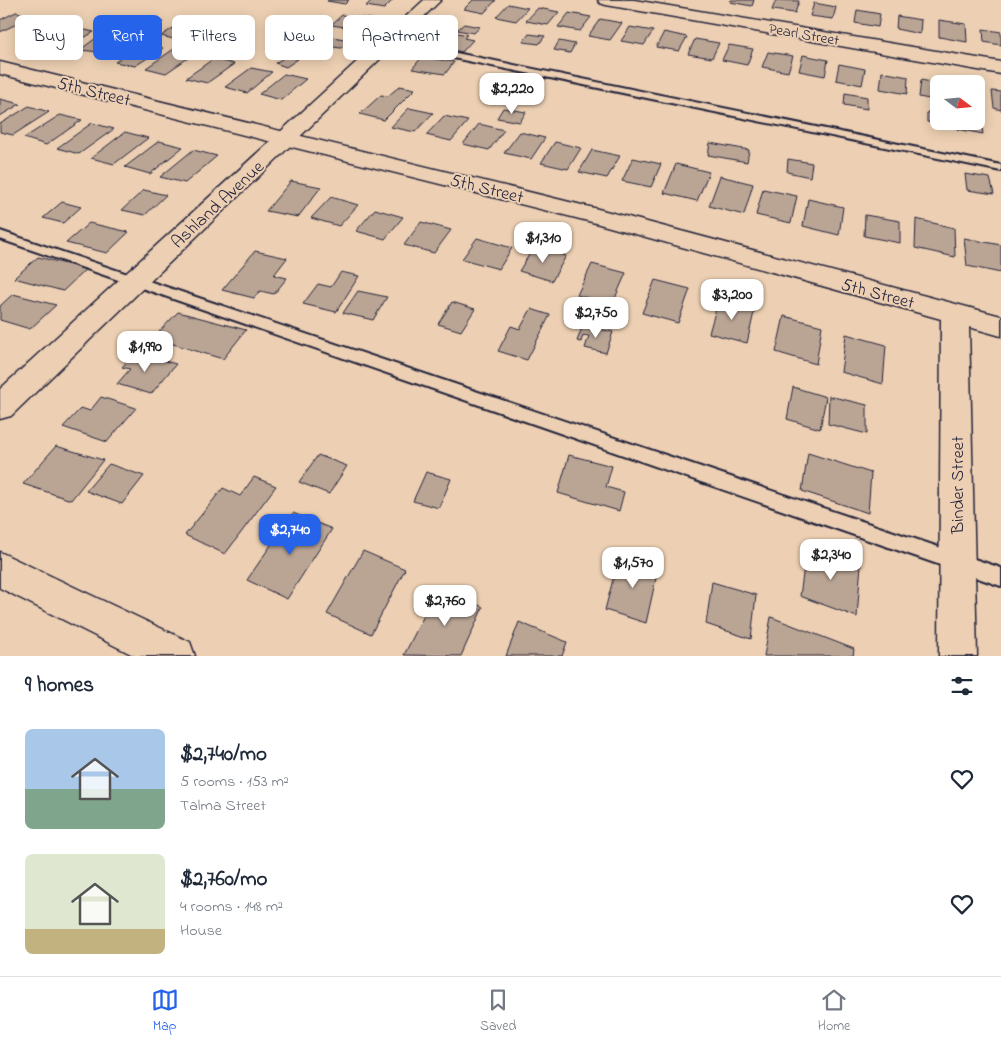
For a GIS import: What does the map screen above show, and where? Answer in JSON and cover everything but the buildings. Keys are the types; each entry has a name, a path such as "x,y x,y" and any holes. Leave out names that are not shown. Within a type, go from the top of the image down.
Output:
{"street":[{"name":"Ashland Avenue","path":"417,15 433,0"},
{"name":"Pearl Street","path":"606,0 1001,68"},
{"name":"Ashland Avenue","path":"0,407 369,60"},
{"name":"5th Street","path":"0,68 598,216 1001,326"},
{"name":"Binder Street","path":"955,314 958,656"},
{"path":"0,568 176,656"}],"lane":[{"path":"458,56 1001,168"},
{"path":"0,234 1001,577"}]}
